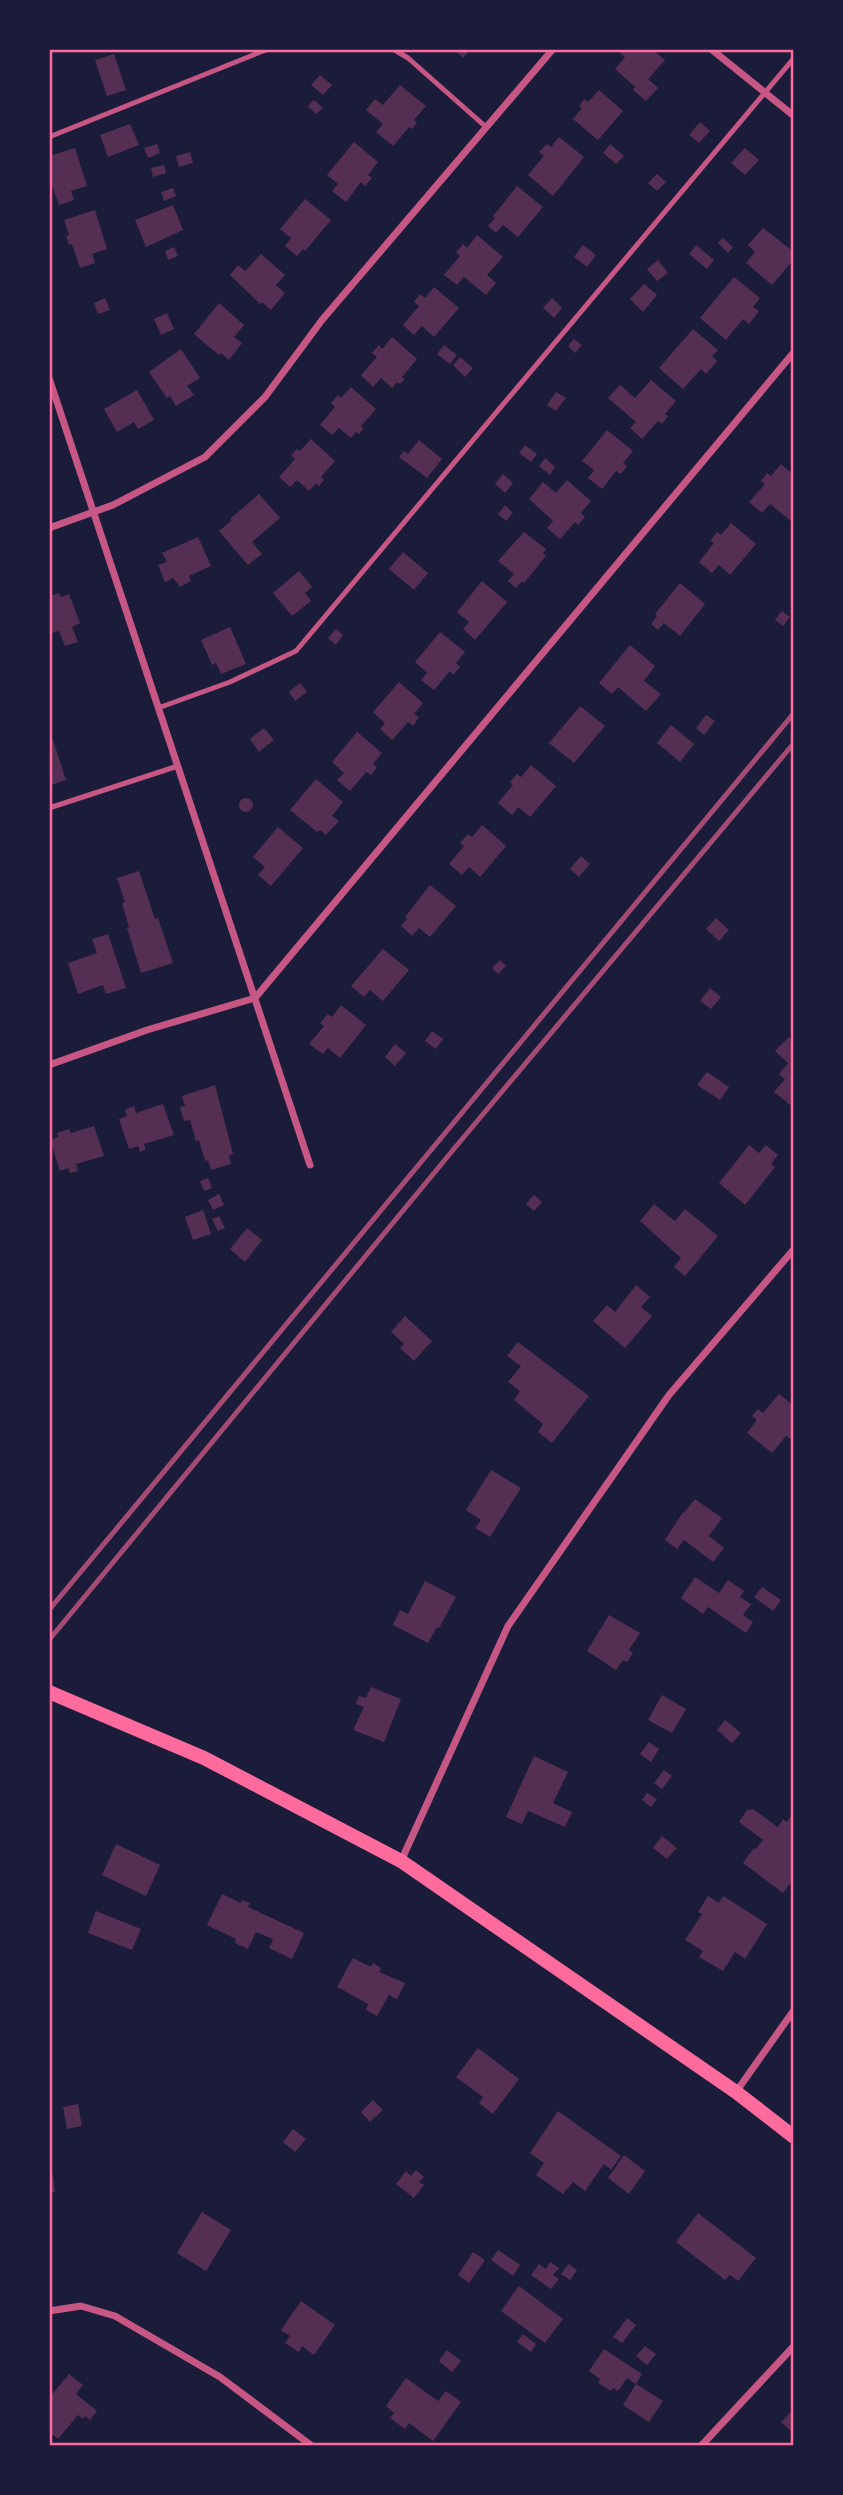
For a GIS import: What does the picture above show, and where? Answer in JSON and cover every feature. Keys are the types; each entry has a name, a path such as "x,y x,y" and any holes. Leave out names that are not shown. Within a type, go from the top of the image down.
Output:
{"main road":[{"path":"49,1692 204,1758 401,1861 736,2091 794,2137"}],"street":[{"path":"49,528 113,505 205,457 265,397 322,320 553,49"},
{"path":"711,49 794,116"},
{"path":"49,1065 147,1030 255,998 794,352"},
{"path":"49,378 310,1165"},
{"path":"401,1861 508,1626 669,1395 794,1249"},
{"path":"736,2091 794,2010"},
{"path":"49,2311 81,2306 115,2316 220,2376 312,2446"},
{"path":"701,2446 794,2346"}],"lane":[{"path":"49,136 268,49"},
{"path":"393,49 408,58 486,127"},
{"path":"158,708 230,682 296,651 794,58"},
{"path":"49,808 178,766"}],"building":[{"path":"454,49 471,49 463,58"},
{"path":"624,49 652,49 665,60 648,79 658,88 646,101 615,69 625,57 620,53"},
{"path":"114,54 126,90 107,96 95,60"},
{"path":"320,75 332,85 323,95 311,85"},
{"path":"400,85 426,106 414,120 417,123 412,129 409,127 393,146 376,132 383,124 366,110 375,99 383,105"},
{"path":"599,90 623,111 598,140 573,119 582,108 579,106 584,99 588,102"},
{"path":"314,100 323,108 316,114 308,106"},
{"path":"700,122 710,131 699,143 689,135"},
{"path":"130,124 139,145 108,157 100,135"},
{"path":"559,137 584,157 553,196 528,175 544,156 539,152 547,144 551,147"},
{"path":"354,142 378,162 368,175 372,178 365,186 361,182 346,202 332,191 338,184 327,175"},
{"path":"157,144 160,153 148,158 144,148"},
{"path":"610,144 624,156 616,164 603,153"},
{"path":"75,148 87,186 71,191 74,200 59,205 51,183 49,184 49,156"},
{"path":"745,148 759,160 745,175 731,163"},
{"path":"190,152 193,163 179,167 176,156"},
{"path":"164,165 166,173 153,177 151,168"},
{"path":"657,174 666,182 657,191 648,183"},
{"path":"517,186 543,207 518,237 503,225 496,233 488,226"},
{"path":"173,188 176,196 164,201 161,192"},
{"path":"305,199 331,220 305,251 303,249 297,256 285,246 291,238 280,229"},
{"path":"173,205 183,230 146,247 135,220"},
{"path":"95,210 107,249 92,254 95,263 80,268 72,244 69,245 66,236 69,235 64,220"},
{"path":"763,228 794,252 794,259 772,285 746,263 755,252 748,245"},
{"path":"477,235 503,257 487,275 496,283 486,295 464,277 457,285 444,275 460,256 456,252 463,244 467,248"},
{"path":"723,238 733,247 728,253 718,243"},
{"path":"583,245 596,255 587,267 574,257"},
{"path":"696,245 714,260 707,269 689,254"},
{"path":"174,247 178,256 168,260 165,251"},
{"path":"261,254 285,275 276,285 285,293 271,310 262,302 260,304 230,275 238,265 245,271"},
{"path":"658,260 668,273 657,281 647,269"},
{"path":"734,277 760,298 753,307 759,311 749,324 743,319 726,340 700,318"},
{"path":"644,284 657,295 643,312 630,299"},
{"path":"434,287 459,308 434,337 422,326 414,335 403,325 419,306 414,302 420,294 425,298"},
{"path":"105,298 110,310 98,314 94,303"},
{"path":"552,298 562,308 554,318 543,308"},
{"path":"219,303 244,325 234,337 242,343 229,360 194,334"},
{"path":"167,313 174,329 161,335 154,319"},
{"path":"693,329 718,350 712,356 717,361 706,374 701,369 683,389 659,368"},
{"path":"392,337 417,359 402,377 405,379 400,384 397,382 392,388 381,378 373,387 361,375 377,357 372,353 379,345 382,349"},
{"path":"574,339 582,345 575,353 568,346"},
{"path":"444,345 457,355 450,364 437,354"},
{"path":"181,349 200,378 187,386 194,395 176,406 149,372"},
{"path":"460,357 473,368 465,377 453,365"},
{"path":"651,380 676,401 665,414 668,416 662,424 658,421 642,439 630,428 636,422 608,398 620,385 635,398"},
{"path":"351,387 376,409 361,426 363,429 359,434 356,432 351,438 339,428 332,435 320,425 335,407 331,403 338,395 341,398"},
{"path":"137,390 154,420 138,429 134,422 117,432 104,409"},
{"path":"556,392 566,398 556,411 547,405"},
{"path":"607,430 633,451 623,463 627,466 621,474 616,471 602,489 588,478 594,470 582,461"},
{"path":"311,439 335,461 321,477 324,480 319,486 316,483 309,491 297,480 290,487 279,477 295,459 291,455 297,449 300,451"},
{"path":"419,440 442,459 427,478 399,457 404,451 408,454"},
{"path":"525,445 537,454 531,462 519,453"},
{"path":"545,458 555,467 550,475 539,466"},
{"path":"781,464 794,475 794,518 791,521 770,504 762,513 749,502 765,484 761,481 767,473 771,476"},
{"path":"503,474 513,483 505,493 495,484"},
{"path":"567,480 591,501 581,513 585,517 578,525 575,522 560,539 547,528 553,521 529,499 543,482 556,493"},
{"path":"259,494 280,518 252,542 262,554 248,565 219,531"},
{"path":"505,505 513,513 506,521 498,514"},
{"path":"731,523 756,544 730,575 719,565 712,573 699,562 714,543 710,541 717,532 721,535"},
{"path":"524,532 546,549 543,554 546,556 524,583 522,581 516,588 508,581 514,574 498,561"},
{"path":"198,537 211,566 189,576 191,581 180,587 173,578 165,582 158,565 167,562 162,553"},
{"path":"403,552 428,573 414,590 389,569"},
{"path":"299,571 312,587 305,593 311,601 292,616 273,593"},
{"path":"482,581 507,602 475,640 463,629 469,622 457,612"},
{"path":"680,583 705,604 680,636 664,623 658,630 651,624 657,616 655,614"},
{"path":"59,593 61,597 69,594 80,623 72,627 78,642 65,646 59,631 49,634 49,601 53,599 51,596"},
{"path":"782,611 790,617 783,626 775,620"},
{"path":"230,627 246,664 221,674 216,663 212,665 201,640"},
{"path":"336,629 343,635 336,645 328,638"},
{"path":"440,632 465,652 456,663 460,667 453,675 450,671 434,690 421,680 427,673 415,662"},
{"path":"630,645 655,666 644,681 661,694 646,711 618,687 612,694 599,683"},
{"path":"399,682 423,703 414,714 419,717 413,726 408,722 392,740 380,729 385,723 373,712"},
{"path":"300,683 307,692 295,701 289,692"},
{"path":"580,706 605,726 574,763 549,743"},
{"path":"706,715 715,721 704,735 696,728"},
{"path":"671,725 694,744 680,762 657,743"},
{"path":"264,728 274,740 259,752 250,739"},
{"path":"357,732 382,753 373,764 377,767 371,775 366,772 350,791 337,780 344,773 332,762"},
{"path":"53,740 66,780 49,786 49,742"},
{"path":"531,765 556,786 530,817 518,807 512,815 498,803 513,785 510,782 517,774 521,777"},
{"path":"316,779 343,802 332,816 339,821 326,835 320,830 317,832 290,810"},
{"path":"243,798 249,798 253,805 249,812 243,812 239,808 239,802"},
{"path":"482,825 506,846 480,877 469,867 462,875 449,864 464,846 460,843 468,834 472,837"},
{"path":"278,827 303,848 271,886 258,875 265,867 253,857"},
{"path":"581,856 590,864 579,877 570,869"},
{"path":"139,871 173,963 141,973 127,928 129,927 122,903 125,902 117,878"},
{"path":"430,885 456,906 430,937 419,928 412,936 401,926"},
{"path":"716,918 729,930 719,941 706,929"},
{"path":"108,934 126,988 106,994 103,985 78,994 68,963 97,953 92,939"},
{"path":"383,949 409,970 383,1001 370,990 364,997 351,986"},
{"path":"500,960 506,966 498,974 492,968"},
{"path":"710,988 721,997 711,1009 700,1001"},
{"path":"341,1005 366,1025 340,1058 328,1048 323,1054 309,1044 324,1026 320,1023 328,1014 332,1017"},
{"path":"432,1031 443,1039 436,1049 425,1041"},
{"path":"789,1037 794,1041 794,1108 774,1092 785,1079 779,1074 788,1063 775,1051"},
{"path":"395,1044 406,1053 395,1066 385,1057"},
{"path":"707,1072 729,1087 720,1100 697,1085"},
{"path":"215,1085 233,1154 229,1155 231,1164 211,1170 208,1160 205,1161 199,1140 196,1141 190,1120 184,1121 180,1107 185,1106 182,1096"},
{"path":"163,1104 174,1135 144,1144 146,1149 140,1152 138,1146 129,1149 119,1119 127,1116 125,1110 134,1106 136,1113"},
{"path":"94,1126 104,1156 76,1164 78,1171 70,1173 68,1168 60,1171 50,1140 58,1137 57,1133 69,1129 71,1133"},
{"path":"749,1145 759,1153 766,1145 778,1155 771,1164 775,1167 745,1205 719,1183"},
{"path":"208,1178 212,1188 204,1191 200,1181"},
{"path":"219,1194 224,1205 213,1210 208,1200"},
{"path":"534,1195 542,1202 534,1211 526,1204"},
{"path":"654,1204 675,1221 685,1209 718,1236 685,1276 674,1267 681,1258 640,1221"},
{"path":"203,1210 211,1234 193,1240 185,1217"},
{"path":"219,1216 225,1228 218,1231 212,1219"},
{"path":"247,1228 262,1240 245,1262 230,1249"},
{"path":"636,1285 650,1297 641,1307 652,1316 625,1348 593,1321 607,1305 615,1312"},
{"path":"405,1316 432,1341 414,1361 400,1348 404,1344 391,1332"},
{"path":"518,1342 589,1396 552,1443 538,1432 543,1424 514,1400 520,1391 508,1382 521,1366 507,1356"},
{"path":"779,1394 794,1406 794,1435 791,1439 786,1436 772,1453 747,1433 757,1420 752,1416 758,1409 763,1413"},
{"path":"491,1470 521,1488 490,1537 475,1528 481,1520 466,1510"},
{"path":"695,1499 722,1518 709,1536 724,1548 713,1562 684,1540 677,1549 665,1540"},
{"path":"695,1577 719,1593 728,1580 744,1591 740,1597 751,1604 743,1615 753,1622 746,1633 708,1607 703,1614 681,1598"},
{"path":"425,1581 456,1597 428,1643 393,1625 400,1610 408,1614"},
{"path":"762,1587 781,1600 773,1611 754,1597"},
{"path":"609,1615 640,1633 629,1650 633,1653 627,1662 623,1660 616,1670 587,1651"},
{"path":"371,1687 401,1699 384,1742 353,1730 364,1707 356,1704 359,1696 366,1698"},
{"path":"662,1695 686,1709 672,1733 648,1720"},
{"path":"725,1720 741,1733 732,1743 717,1730"},
{"path":"649,1742 659,1749 651,1762 640,1754"},
{"path":"534,1756 568,1772 553,1803 572,1812 565,1827 528,1811 522,1824 506,1817"},
{"path":"664,1770 672,1776 662,1789 654,1783"},
{"path":"647,1793 657,1799 651,1807 642,1800"},
{"path":"753,1809 778,1827 783,1819 787,1822 794,1811 794,1878 783,1893 743,1863 763,1840 739,1822 747,1810"},
{"path":"662,1836 677,1848 667,1859 653,1848"},
{"path":"116,1844 160,1865 146,1896 102,1875"},
{"path":"222,1894 241,1903 242,1900 250,1903 248,1907 304,1933 292,1959 269,1948 273,1939 256,1932 248,1949 235,1943 236,1939 207,1925"},
{"path":"708,1896 719,1903 723,1896 767,1924 745,1959 735,1952 723,1971 699,1957 703,1951 685,1940 702,1914 698,1912"},
{"path":"96,1911 141,1929 132,1950 88,1933"},
{"path":"353,1958 371,1967 373,1963 381,1968 379,1972 405,1983 397,1999 389,1995 377,2016 366,2010 368,2004 337,1987"},
{"path":"478,2048 519,2079 493,2114 479,2103 483,2097 456,2077"},
{"path":"373,2100 383,2110 370,2122 361,2112"},
{"path":"78,2104 82,2126 67,2129 63,2107"},
{"path":"558,2111 621,2156 611,2170 604,2164 585,2191 573,2182 563,2194 536,2175 544,2163 530,2153"},
{"path":"293,2129 306,2139 295,2152 283,2142"},
{"path":"624,2155 645,2171 629,2194 608,2178"},
{"path":"51,2162 55,2192 49,2193 49,2163"},
{"path":"416,2170 424,2177 419,2182 424,2185 414,2198 396,2184 406,2171 411,2176"},
{"path":"202,2212 231,2230 206,2271 177,2253"},
{"path":"698,2213 756,2258 738,2281 730,2275 725,2280 676,2242"},
{"path":"498,2250 520,2265 513,2276 491,2260"},
{"path":"473,2252 485,2260 469,2283 458,2275"},
{"path":"550,2262 559,2268 553,2275 559,2279 551,2289 531,2275 539,2264 546,2269"},
{"path":"569,2264 577,2270 570,2280 561,2274"},
{"path":"519,2286 563,2319 545,2343 501,2311"},
{"path":"301,2301 335,2325 314,2355 302,2346 299,2352 285,2343 290,2336 281,2330"},
{"path":"627,2318 636,2325 622,2343 613,2337"},
{"path":"523,2334 536,2344 531,2352 517,2342"},
{"path":"645,2346 656,2354 647,2365 636,2356"},
{"path":"604,2349 642,2374 636,2384 627,2378 618,2391 613,2388 611,2391 598,2383 600,2379 589,2371"},
{"path":"447,2350 461,2361 452,2372 439,2361"},
{"path":"69,2374 83,2385 76,2394 97,2411 90,2420 78,2415 58,2439 49,2432 49,2398"},
{"path":"406,2378 438,2401 446,2391 461,2402 433,2441 409,2423 405,2429 390,2418 394,2413 386,2406"},
{"path":"636,2384 663,2401 649,2422 623,2405"},
{"path":"794,2409 794,2434 781,2422"}],"railway":[{"path":"49,1610 794,713"},
{"path":"49,1640 453,1150 794,743"}]}
